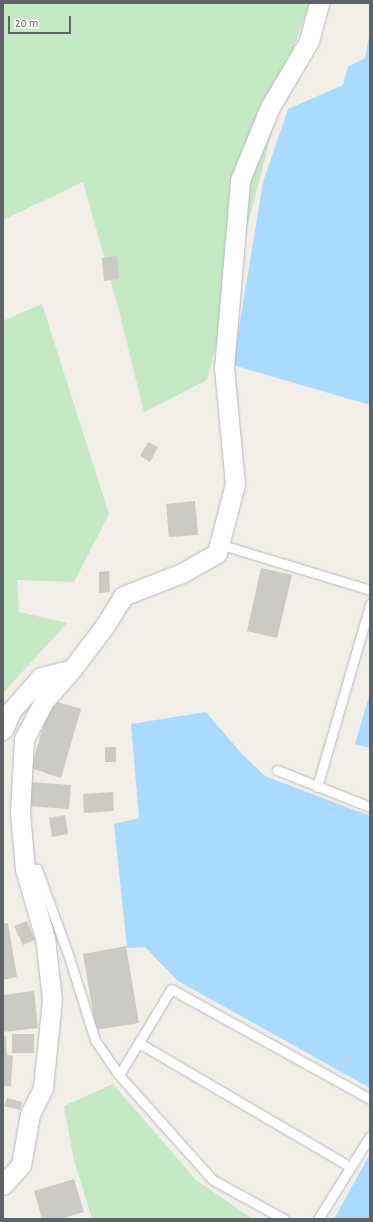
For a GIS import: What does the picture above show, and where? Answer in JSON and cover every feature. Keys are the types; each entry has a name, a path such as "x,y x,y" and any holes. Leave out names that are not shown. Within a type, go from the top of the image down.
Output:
{"street":[{"path":"3,1185 21,1165 30,1114 43,1088 52,1000 45,938 25,869 20,813 24,739 44,701 72,670 104,628 122,596 182,574 217,553 235,484 224,368 240,180 270,107 309,41 319,3"},
{"path":"3,730 11,711 41,677 72,670"}],"lane":[{"path":"219,544 370,590"},
{"path":"317,787 370,604"},
{"path":"277,770 370,807"},
{"path":"25,869 37,869 69,957 95,1040 119,1075 213,1180 284,1219"},
{"path":"119,1075 172,989 370,1099"},
{"path":"139,1043 350,1167"},
{"path":"318,1219 370,1136"}],"green space":[{"path":"3,3 310,3 295,44 207,380 144,412 117,303 83,182 3,220"},
{"path":"42,304 109,514 74,582 17,580 19,612 67,623 4,692 3,321"},
{"path":"113,1084 196,1180 253,1219 92,1219 74,1160 64,1106"}],"water":[{"path":"370,31 370,405 233,365 263,182 288,109 343,85 348,67 365,58"},
{"path":"370,693 370,748 355,744"},
{"path":"206,712 242,754 265,776 370,816 370,1088 178,981 145,947 127,948 114,824 139,818 131,724"},
{"path":"370,1154 370,1219 334,1219"}],"building":[{"path":"117,256 119,279 104,281 102,258"},
{"path":"148,442 158,447 150,462 140,456"},
{"path":"195,501 198,535 169,537 166,504"},
{"path":"261,568 292,575 277,638 247,631"},
{"path":"109,571 110,592 99,593 99,572"},
{"path":"51,700 81,709 61,778 31,768"},
{"path":"105,747 116,747 116,762 105,762"},
{"path":"29,782 71,785 69,809 27,806"},
{"path":"113,792 114,811 84,813 83,794"},
{"path":"65,815 68,834 52,837 49,818"},
{"path":"27,921 35,940 23,945 14,926"},
{"path":"8,923 17,977 3,980 3,924"},
{"path":"126,946 139,1023 96,1030 83,954"},
{"path":"34,991 38,1028 3,1032 3,995"},
{"path":"12,1034 34,1034 34,1053 12,1053"},
{"path":"6,1036 7,1055 13,1056 11,1086 3,1086 3,1037"},
{"path":"7,1098 22,1102 20,1110 4,1106"},
{"path":"74,1179 84,1212 60,1219 42,1219 34,1191"}]}
